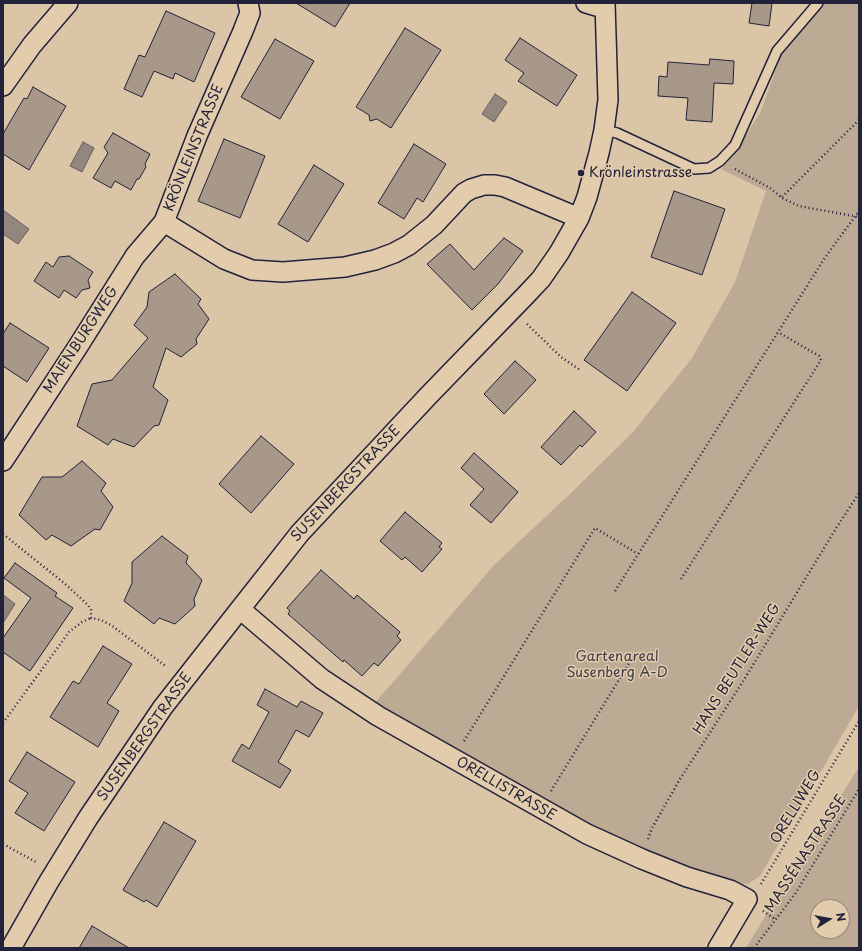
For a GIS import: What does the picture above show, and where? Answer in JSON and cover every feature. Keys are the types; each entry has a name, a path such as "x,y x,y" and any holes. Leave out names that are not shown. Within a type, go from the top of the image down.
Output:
{"street":[{"path":"3,86 32,45 68,3"},
{"name":"KRÖNLEINSTRASSE","path":"248,3 250,13 197,136 164,222 224,259 252,270 283,272 345,267 375,260 394,253 429,230 464,193 484,185 495,184 505,187 579,218"},
{"path":"586,3 596,6 605,5"},
{"name":"SUSENBERGSTRASSE","path":"11,948 48,882 88,818 163,707 240,609 300,533 429,395 541,279 559,253 579,218 592,178 604,130 608,100 605,5"},
{"name":"MAIENBURGWEG","path":"3,461 135,256 164,222"},
{"name":"ORELLISTRASSE","path":"240,609 322,679 378,716 587,834 642,859 687,877 730,890 746,899"},
{"path":"718,948 746,899"}],"lane":[{"path":"604,130 617,133 694,169 710,168 720,161 735,145 777,51 818,3"}],"path":[{"path":"782,197 859,120"},
{"path":"720,161 770,188 782,197 799,206 859,217"},
{"path":"615,591 824,259 859,211"},
{"path":"525,323 561,357 580,370"},
{"path":"681,579 820,360 819,356 778,332"},
{"name":"HANS BEUTLER-WEG","path":"642,859 652,828 680,779 742,683 859,493"},
{"path":"454,759 595,528 638,554"},
{"path":"3,534 64,583 88,605 91,610 91,618"},
{"path":"3,723 69,632 82,622 91,618 101,620 111,625 173,672"},
{"path":"541,809 634,655"},
{"name":"ORELLIWEG","path":"746,899 763,882 859,721"},
{"name":"MASSÉNASTRASSE","path":"754,948 795,894 859,789"},
{"path":"3,844 43,865"}],"green space":[{"name":"Gartenareal Susenberg A-D","path":"823,3 859,3 859,706 760,876 748,884 731,883 628,847 374,704 495,564 570,494 634,431 692,358 735,282 766,191 721,169 732,158 761,111 781,55"},
{"path":"859,767 859,948 746,948 770,908"}],"shaded area":[{"path":"495,94 507,102 494,122 482,114"},
{"path":"83,142 94,148 82,172 70,166"},
{"path":"3,210 29,229 18,244 3,234"},
{"path":"5,596 15,604 3,623 3,599"}],"building":[{"path":"296,3 350,3 335,27"},
{"path":"752,3 772,3 769,26 749,23"},
{"path":"166,11 215,33 194,82 175,73 173,79 154,71 142,97 124,89 139,55 145,57"},
{"path":"405,28 441,50 391,128 377,119 370,121 369,115 356,107"},
{"path":"520,38 577,75 557,106 518,81 524,73 505,60"},
{"path":"275,39 314,61 280,119 241,97"},
{"path":"710,59 734,61 733,84 714,83 712,122 686,120 688,98 658,96 659,76 667,77 668,62 709,65"},
{"path":"33,87 66,106 29,170 3,154 3,134 24,98 27,99"},
{"path":"113,133 150,154 145,164 146,167 131,190 115,181 111,188 93,178 108,153 104,147"},
{"path":"224,139 265,156 240,218 198,201"},
{"path":"414,144 446,164 423,202 417,198 404,219 378,203"},
{"path":"314,165 344,184 308,242 278,224"},
{"path":"674,191 725,209 702,275 651,257"},
{"path":"504,238 523,251 498,284 472,310 427,264 450,244 474,270"},
{"path":"69,256 93,272 88,280 90,288 82,290 76,298 64,290 59,298 34,281 46,262 53,267 59,257"},
{"path":"175,274 201,299 198,304 209,319 196,339 197,344 181,357 166,348 153,387 168,400 159,425 154,426 134,447 113,439 108,445 77,426 92,384 112,380 148,338 134,325 147,307 149,292"},
{"path":"632,292 676,323 627,391 584,360"},
{"path":"10,323 49,348 27,382 3,366 3,334"},
{"path":"515,361 536,380 504,414 484,394"},
{"path":"574,411 596,432 582,447 580,445 561,465 541,447"},
{"path":"261,436 294,464 251,513 219,484"},
{"path":"474,453 518,492 491,523 470,505 484,489 461,468"},
{"path":"82,461 106,483 101,491 113,507 100,530 95,529 71,546 52,535 46,540 19,515 42,477 62,477"},
{"path":"405,512 442,543 439,547 442,549 422,572 405,557 402,560 380,541"},
{"path":"162,536 188,556 186,563 202,580 194,599 195,606 175,624 159,618 154,624 124,601 132,583 132,562"},
{"path":"15,563 57,593 55,596 73,608 30,671 3,652 3,638 31,598 4,578"},
{"path":"321,570 354,599 357,595 400,632 397,636 401,640 378,666 374,663 362,676 344,660 343,662 288,614 290,611 287,608"},
{"path":"103,646 132,664 107,703 119,711 98,747 50,717 73,681 79,684"},
{"path":"265,689 297,707 301,701 323,713 309,737 296,730 278,762 291,770 280,788 232,761 242,744 249,749 269,712 257,705"},
{"path":"27,752 75,782 44,831 15,813 28,793 9,781"},
{"path":"164,822 196,841 157,907 146,900 144,902 123,890"},
{"path":"92,926 129,948 79,948"}],"place":[{"name":"Krönleinstrasse","path":"581,173"}]}
